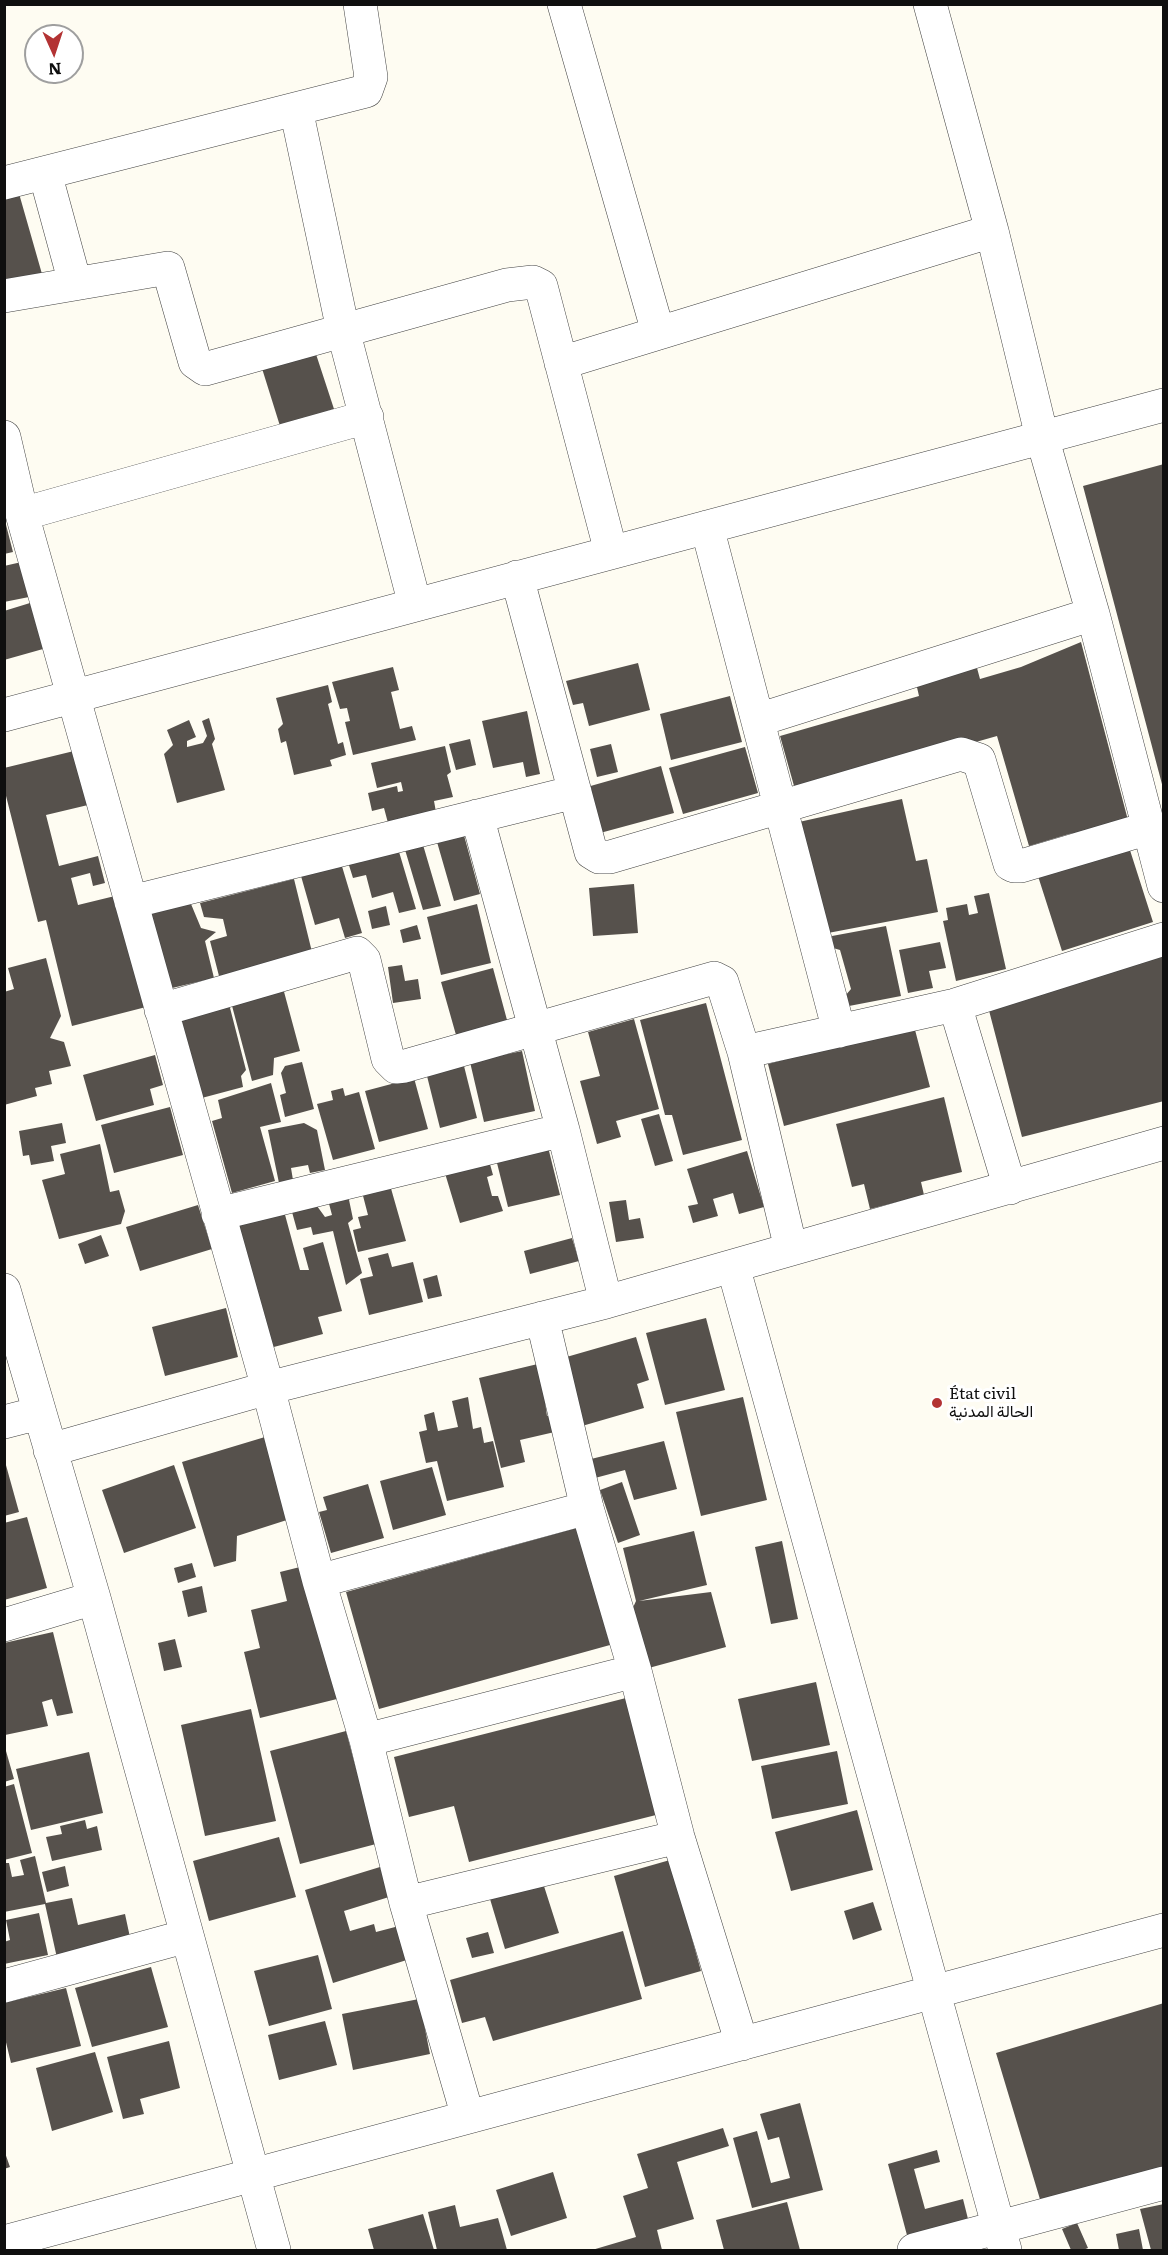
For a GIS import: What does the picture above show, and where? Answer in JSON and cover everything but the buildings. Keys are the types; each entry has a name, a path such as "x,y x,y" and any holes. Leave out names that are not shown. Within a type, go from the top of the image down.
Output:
{"street":[{"path":"4,183 366,92 370,85 360,4"},
{"path":"564,4 658,332"},
{"path":"930,4 992,231 1042,437 1093,614 1164,886"},
{"path":"296,109 343,330 415,605"},
{"path":"45,173 75,283"},
{"path":"561,363 992,231"},
{"path":"4,296 168,268 195,362 205,369 507,285 533,282 541,286 612,552"},
{"path":"4,715 1164,405"},
{"path":"22,514 367,417"},
{"path":"4,437 22,514 268,1388 319,1581 366,1740 406,1903 468,2117"},
{"path":"707,527 839,1031"},
{"path":"517,577 591,852 599,857 610,857 961,754 979,760 1010,864 1014,866 1021,866 1149,828"},
{"path":"758,720 1093,614"},
{"path":"131,902 575,792"},
{"path":"477,816 563,1130 606,1302"},
{"path":"744,1052 955,1005 1164,939"},
{"path":"161,1010 345,954 357,953 364,960 388,1059 396,1066 714,978 722,982 744,1052 791,1249"},
{"path":"955,1005 1010,1188"},
{"path":"218,1214 563,1130"},
{"path":"50,1450 268,1388 606,1302 1164,1143"},
{"path":"733,1266 1002,2239"},
{"path":"4,1290 94,1598 274,2250"},
{"path":"542,1318 586,1508 635,1671 678,1837 742,2044"},
{"path":"4,1422 39,1413"},
{"path":"319,1581 586,1508"},
{"path":"4,1625 94,1598"},
{"path":"366,1740 635,1671"},
{"path":"406,1903 678,1837"},
{"path":"17,2243 255,2175 1164,1930"},
{"path":"4,1986 187,1936"},
{"path":"914,2250 1002,2239 1164,2183"}],"place":[{"name":"État civil الحالة المدنية","path":"937,1403"}]}
